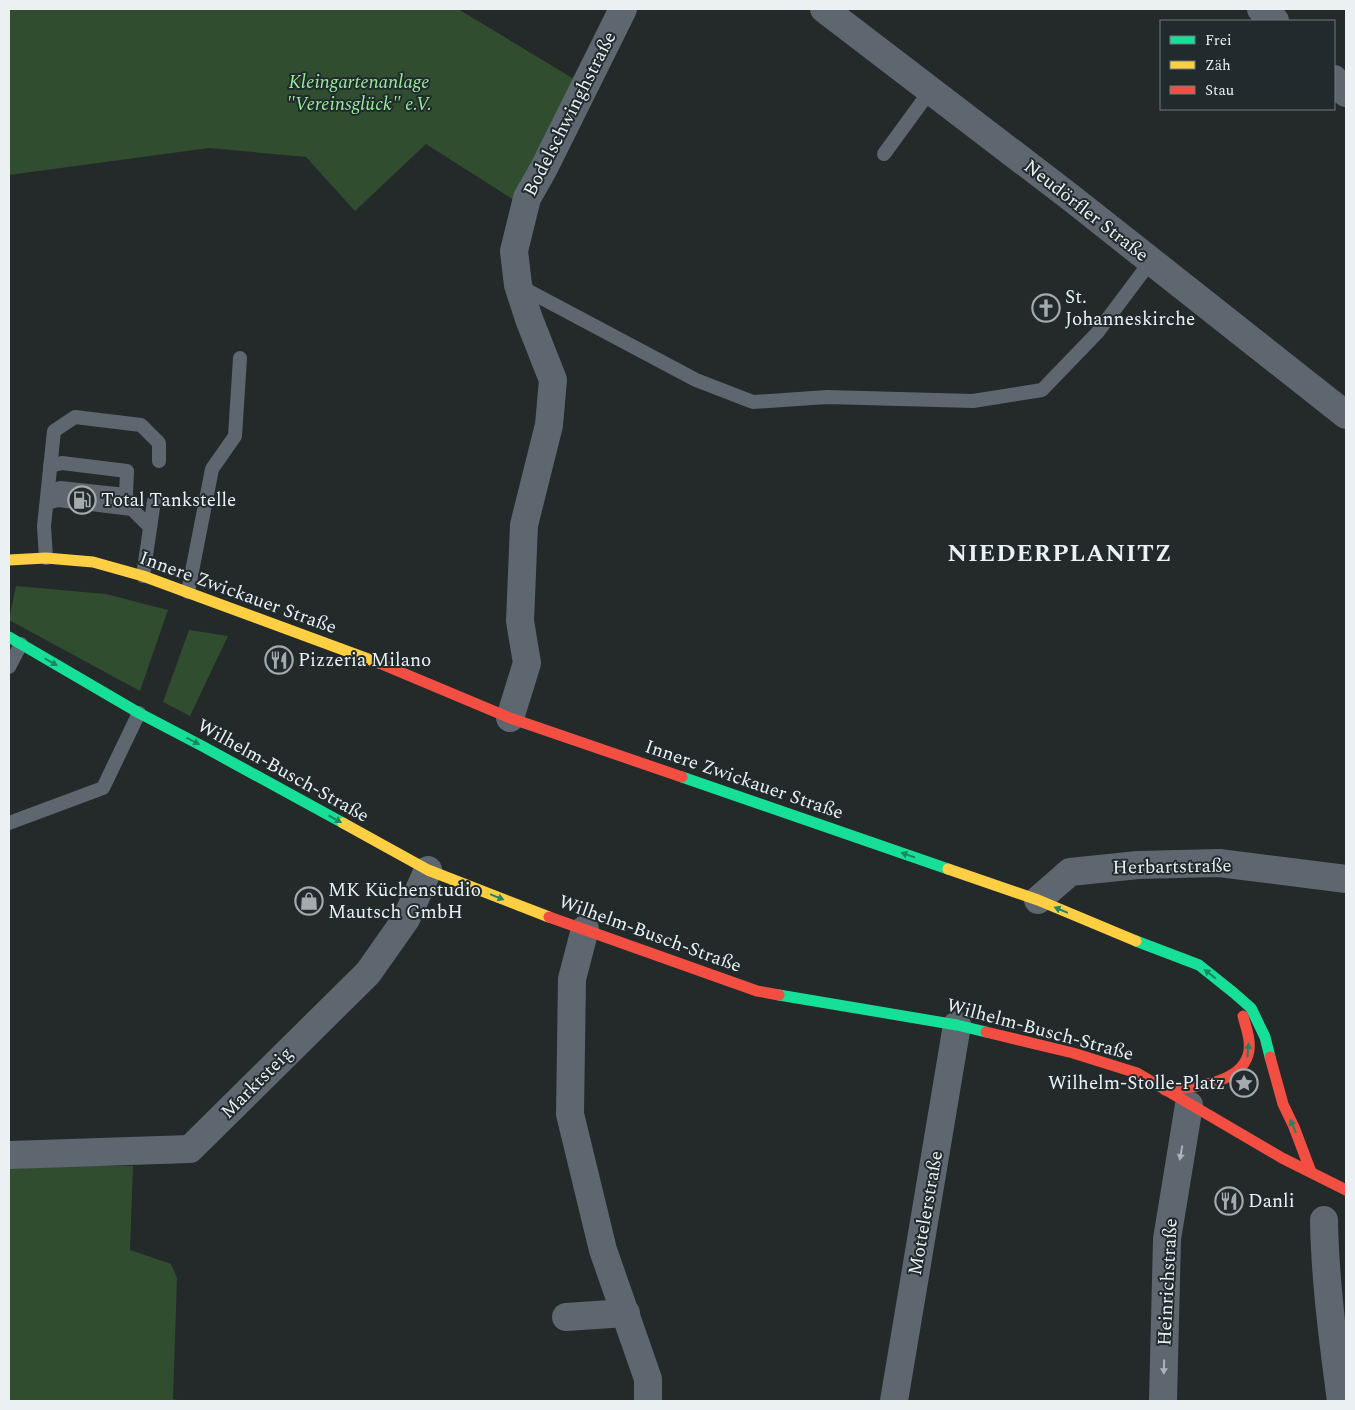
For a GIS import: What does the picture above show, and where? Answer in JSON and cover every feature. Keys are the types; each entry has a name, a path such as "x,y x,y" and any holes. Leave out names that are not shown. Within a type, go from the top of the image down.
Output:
{"main road":[{"name":"Innere Zwickauer Straße","path":"9,560 46,558 93,562 143,576 384,665 510,718 1038,900 1110,931 1199,965 1251,1008 1265,1037 1283,1104 1312,1172"},
{"name":"Wilhelm-Busch-Straße","path":"15,640 139,713 204,746 428,870 529,910 757,991 957,1024 1073,1053 1136,1073 1282,1158 1312,1172"},
{"path":"1165,1090 1220,1080 1238,1072 1246,1062 1250,1050 1247,1026 1234,993"},
{"path":"1312,1172 1346,1190"}],"street":[{"name":"Bodelschwinghstraße","path":"510,718 527,663 520,621 524,525 549,425 553,380 518,286 514,251 527,198 544,168 623,9"},
{"name":"Neudörfler Straße","path":"824,9 1151,261 1346,415"},
{"path":"1261,9 1274,20"},
{"path":"1335,80 1346,93"},
{"name":"Herbartstraße","path":"1038,900 1070,872 1138,865 1219,863 1346,879"},
{"name":"Marktsteig","path":"9,1155 190,1149 368,973 406,919 428,870"},
{"path":"585,929 572,978 570,1114 603,1250 648,1378 648,1401"},
{"name":"Mottelerstraße","path":"894,1401 957,1024"},
{"name":"Heinrichstraße","path":"1163,1401 1167,1239 1190,1105"},
{"path":"1324,1220 1324,1247 1330,1314 1341,1401"},
{"path":"566,1317 626,1313"}],"lane":[{"path":"884,154 930,91"},
{"path":"518,286 696,380 753,402 827,397 973,401 1042,390 1097,332 1151,261"},
{"path":"188,592 212,469 235,436 240,358"},
{"path":"46,558 44,526 54,431 74,417 141,425 159,443 159,461"},
{"path":"50,466 62,463 128,471 126,495 132,509 150,526"},
{"path":"47,498 60,488 126,495"},
{"path":"47,498 132,509"},
{"path":"143,576 154,501"},
{"path":"9,667 15,640"},
{"path":"9,824 103,788 139,713"}],"green space":[{"name":"Kleingartenanlage \"Vereinsglück\" e.V.","path":"9,9 458,9 579,82 520,204 426,144 355,211 306,157 209,148 9,175"},
{"path":"16,586 106,594 168,610 140,691 9,620"},
{"path":"189,630 228,636 190,716 163,702"},
{"path":"9,1166 133,1166 130,1250 171,1264 177,1278 173,1399 182,1401 9,1401"}],"traffic: fast":[{"path":"9,637 139,713 343,823"},
{"path":"682,777 948,869"},
{"path":"1136,941 1199,965 1234,993 1251,1008 1265,1037 1270,1057"},
{"path":"779,995 957,1025 986,1032"}],"traffic: slow":[{"path":"9,560 46,558 93,562 143,576 379,663"},
{"path":"343,823 428,870 549,917"},
{"path":"948,869 1038,900 1136,941"}],"traffic: jam":[{"path":"379,663 510,718 682,777"},
{"path":"549,917 757,991 779,995"},
{"path":"1165,1090 1213,1083 1235,1073 1243,1065 1249,1050 1248,1035 1243,1016"},
{"path":"986,1032 1073,1053 1137,1073 1282,1158 1346,1190"},
{"path":"1270,1057 1283,1104 1311,1172"}],"place":[{"name":"St. Johanneskirche","path":"1046,308"},
{"name":"Total Tankstelle","path":"82,500"},
{"name":"Pizzeria Milano","path":"279,660"},
{"name":"MK Küchenstudio Mautsch GmbH","path":"309,901"},
{"name":"Wilhelm-Stolle-Platz","path":"1244,1083"},
{"name":"Danli","path":"1229,1201"}],"district":[{"name":"NIEDERPLANITZ","path":"1060,554"}]}
